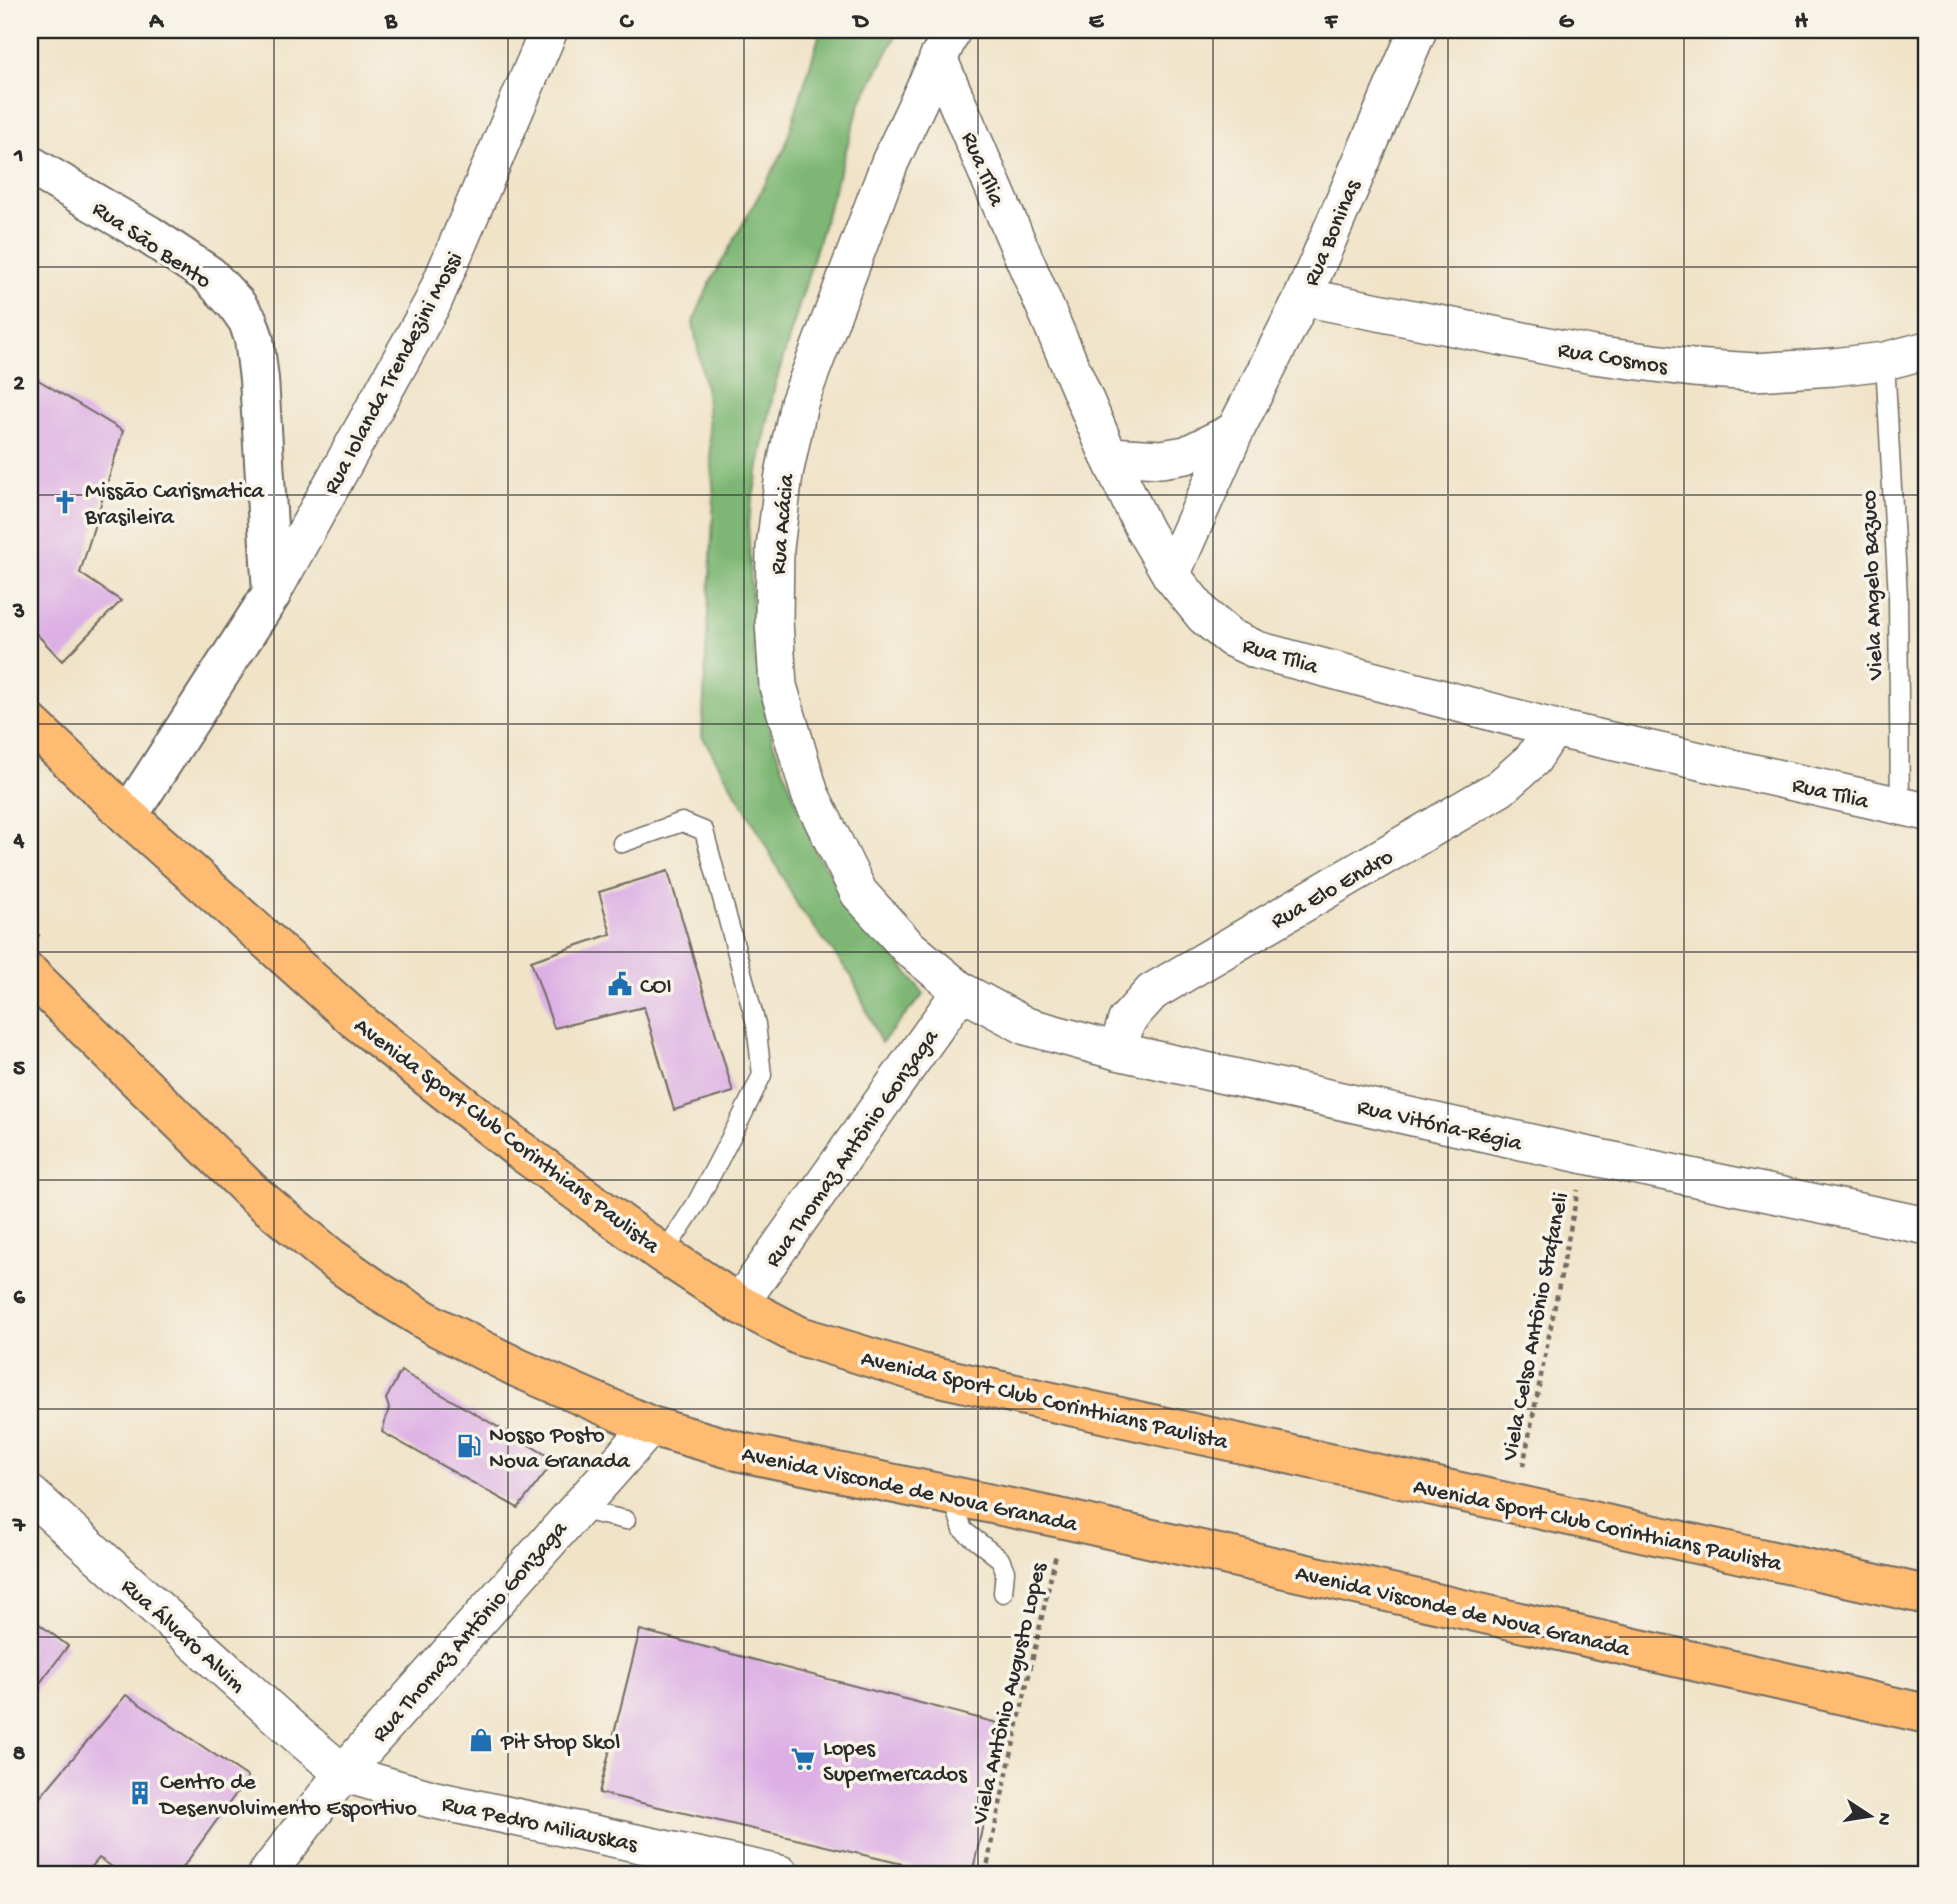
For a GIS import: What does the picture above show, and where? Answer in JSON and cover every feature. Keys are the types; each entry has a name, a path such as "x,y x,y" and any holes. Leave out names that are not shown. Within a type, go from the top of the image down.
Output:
{"main road":[{"name":"Avenida Sport Club Corinthians Paulista","path":"30,723 128,816 356,1020 517,1148 663,1254 739,1304 800,1336 921,1373 1927,1595"},
{"name":"Avenida Visconde de Nova Granada","path":"30,974 254,1194 341,1264 381,1293 435,1326 518,1368 651,1426 741,1452 1064,1519 1927,1714"}],"street":[{"name":"Rua Iolanda Trendezini Mossi","path":"272,593 433,302 549,30"},
{"name":"Rua Boninas","path":"1171,575 1235,431 1303,297 1418,30"},
{"name":"Rua Tília","path":"945,44 1109,456 1144,529 1171,575 1205,616 1231,638 1257,650 1553,728 1913,809"},
{"name":"Rua Acácia","path":"945,44 890,162 799,403 784,474 776,536 774,621 778,686 810,794 859,893 908,947 961,991"},
{"name":"Rua São Bento","path":"30,165 149,235 209,275 248,321 254,339 259,379 272,593"},
{"name":"Rua Cosmos","path":"1303,297 1593,355 1693,368 1755,372 1833,367 1885,361 1927,351"},
{"path":"1109,456 1161,459 1186,455 1235,431"},
{"path":"128,816 272,593"},
{"name":"Rua Elo Endro","path":"1117,1051 1127,1020 1152,992 1500,788 1533,759 1553,728"},
{"name":"Rua Vitória-Régia","path":"961,991 1026,1026 1117,1051 1585,1155 1927,1226"},
{"name":"Rua Thomaz Antônio Gonzaga","path":"739,1304 961,991"},
{"name":"Rua Thomaz Antônio Gonzaga","path":"267,1874 343,1773 651,1426"},
{"name":"Rua Álvaro Alvim","path":"30,1494 343,1773"},
{"name":"Rua Pedro Miliauskas","path":"343,1773 431,1799 780,1874"}],"lane":[{"name":"Viela Angelo Bazuco","path":"1885,361 1913,809"},
{"path":"622,842 682,822 704,831 756,1024 762,1075 696,1204 663,1254"},
{"path":"952,1496 963,1530 1000,1559 1005,1571 1003,1593"},
{"path":"576,1509 626,1520"}],"path":[{"name":"Viela Celso Antônio Stafaneli","path":"1516,1505 1585,1155"},
{"name":"Viela Antônio Augusto Lopes","path":"986,1874 1064,1519"}],"green space":[{"path":"821,30 899,30 860,104 775,385 748,522 754,651 773,742 818,857 924,994 881,1043 852,977 798,906 757,829 702,736 714,497 706,393 693,322 710,283 784,150"}],"building":[{"name":"Missão Carismatica Brasileira","path":"30,375 123,431 80,573 121,601 62,661 30,627"},
{"name":"COI","path":"668,871 733,1092 674,1110 644,1007 554,1028 531,961 611,934 599,892"},
{"name":"Nosso Posto Nova Granada","path":"401,1371 555,1460 518,1508 382,1432 389,1408 386,1399"},
{"path":"30,1617 68,1646 30,1696"},
{"name":"Lopes Supermercados","path":"640,1630 1005,1725 972,1874 945,1874 599,1793"},
{"name":"Centro de Desenvolvimento Esportivo","path":"126,1695 248,1777 178,1874 123,1874 99,1858 86,1874 30,1874 30,1809"}],"place":[{"name":"Missão Carismatica Brasileira","path":"65,502"},
{"name":"COI","path":"620,984"},
{"name":"Nosso Posto Nova Granada","path":"469,1446"},
{"name":"Pit Stop Skol","path":"481,1740"},
{"name":"Lopes Supermercados","path":"803,1759"},
{"name":"Centro de Desenvolvimento Esportivo","path":"140,1793"}]}
